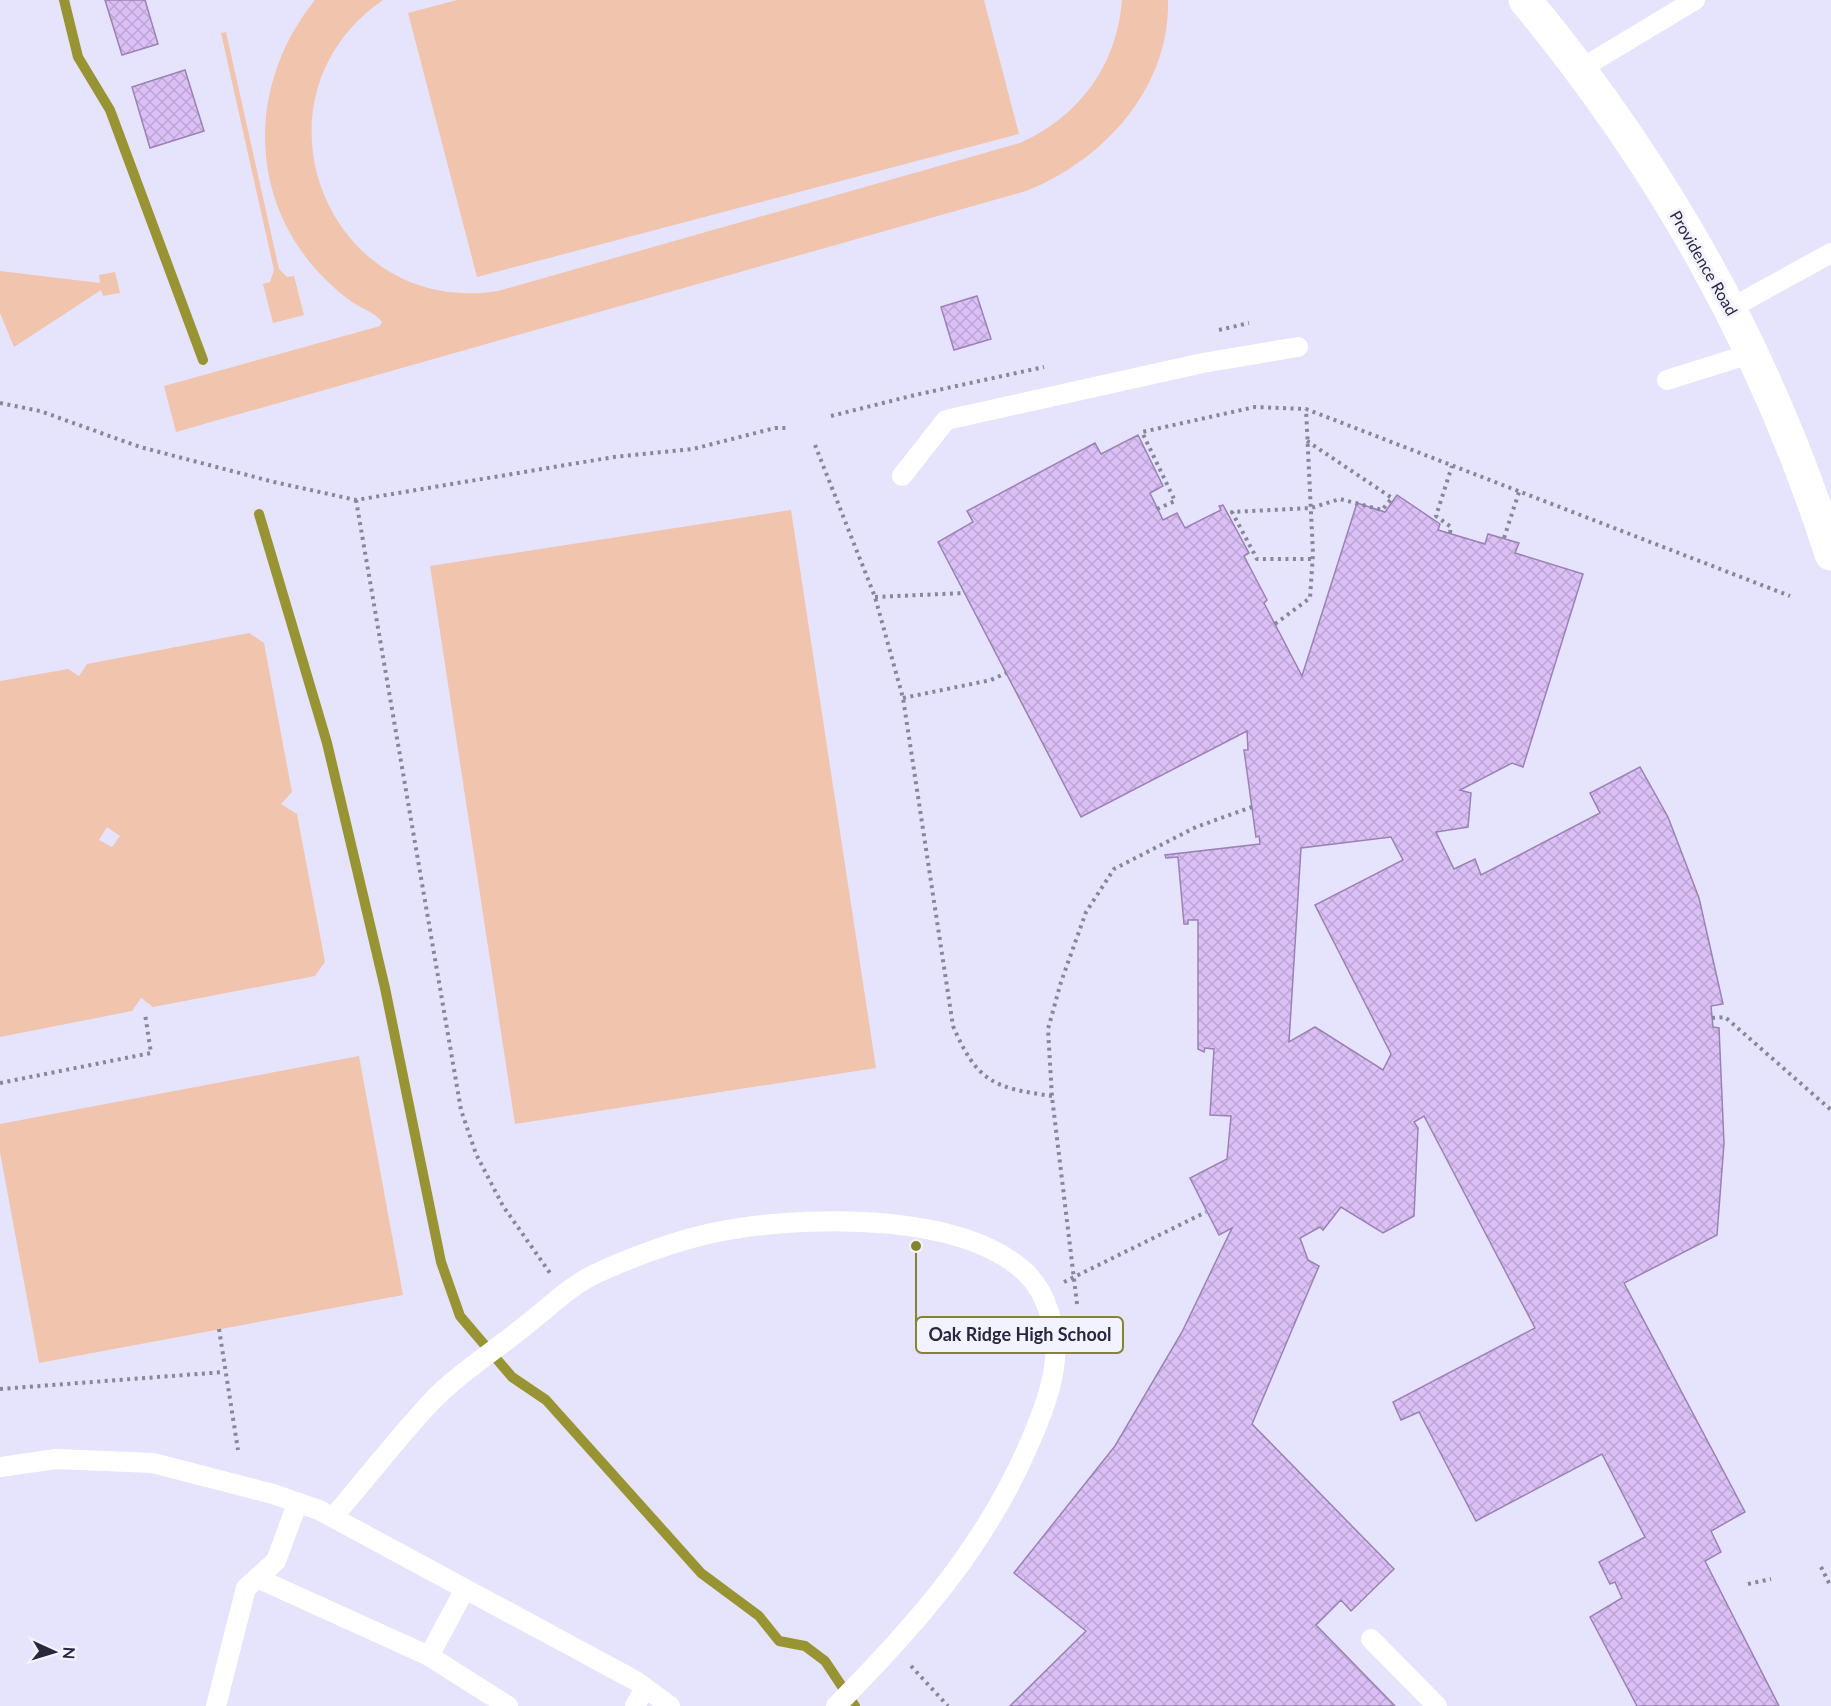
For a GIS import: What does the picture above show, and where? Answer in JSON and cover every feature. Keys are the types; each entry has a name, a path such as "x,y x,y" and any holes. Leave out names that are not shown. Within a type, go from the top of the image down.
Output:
{"street":[{"name":"Providence Road","path":"1525,0 1582,68 1707,262 1753,353 1800,460 1831,554"}],"lane":[{"path":"1582,68 1695,0"},
{"path":"1731,308 1831,253"},
{"path":"902,476 946,420 1203,363 1298,347"},
{"path":"1667,380 1753,353"},
{"path":"334,1516 435,1399 469,1371 564,1294 592,1276 667,1244 738,1228 825,1220 899,1224 996,1251 1027,1273 1043,1295 1052,1322 1055,1360 1046,1402 1029,1444 998,1508 968,1558 894,1648 836,1706"},
{"path":"0,1467 56,1459 153,1463 273,1494 334,1516 645,1688 670,1706"},
{"path":"216,1706 246,1588 276,1561 297,1504"},
{"path":"257,1578 429,1656 508,1706"},
{"path":"429,1656 465,1588"},
{"path":"1371,1639 1437,1706"},
{"path":"635,1706 645,1688"}],"path":[{"path":"0,403 40,411 140,447 274,482 356,500 614,457 693,449 776,428 787,428"},
{"path":"1157,508 1175,501 1142,432 1255,407 1306,409 1790,596"},
{"path":"1275,624 1310,598 1311,508 1306,409"},
{"path":"1307,441 1392,498 1382,510 1340,499 1311,508 1232,512 1257,559 1312,559"},
{"path":"815,445 875,597 903,698 953,1026 965,1054 982,1074 1008,1090 1052,1096"},
{"path":"1450,533 1451,527 1436,516 1452,466"},
{"path":"1504,538 1519,492"},
{"path":"356,500 461,1110 476,1154 503,1206 564,1294"},
{"path":"875,597 965,593"},
{"path":"903,698 991,680 1006,673"},
{"path":"1073,1277 1052,1096 1048,1029 1060,982 1086,912 1114,869 1196,827 1252,807"},
{"path":"0,1083 151,1053 145,1014"},
{"path":"1712,1018 1725,1017 1831,1110"},
{"path":"1043,1295 1073,1277 1206,1212"},
{"path":"219,1329 238,1450"},
{"path":"0,1389 224,1372"},
{"path":"1821,1567 1831,1587"},
{"path":"1748,1584 1771,1579"},
{"path":"894,1648 948,1706"}],"shaded area":[{"path":"315,0 383,0 340,42 317,91 312,142 323,192 349,237 388,271 438,290 498,291 1020,143 1061,118 1092,86 1112,46 1119,24 1122,0 1168,0 1166,32 1158,63 1145,91 1127,117 1106,140 1081,160 1055,178 1026,191 176,432 164,386 380,326 382,322 334,288 299,247 281,213 269,178 265,141 268,104 277,68 293,33"},
{"path":"457,0 984,0 1019,134 477,277 408,13"},
{"path":"226,32 279,269 287,277 294,276 304,315 273,323 263,284 270,282 274,270 221,33"},
{"path":"0,271 100,283 99,275 115,272 120,293 103,296 101,290 14,347 0,313"},
{"path":"791,510 876,1068 515,1124 430,566"},
{"path":"249,633 264,643 292,792 281,804 297,814 325,962 315,976 153,1007 141,998 132,1011 0,1037 0,681 68,669 79,676 87,664","holes":["107,827 120,836 112,847 99,840"]},
{"path":"359,1056 403,1295 39,1363 0,1152 0,1124"}],"building":[{"path":"105,0 145,0 158,44 122,55"},
{"path":"185,70 204,131 150,148 132,87"},
{"path":"977,296 991,339 954,350 941,307"},
{"path":"1138,435 1163,486 1150,493 1163,520 1177,513 1185,528 1221,510 1219,506 1223,505 1249,553 1244,556 1267,600 1264,603 1302,676 1357,503 1385,512 1397,495 1440,524 1438,530 1485,544 1488,534 1519,543 1515,553 1583,574 1523,767 1512,763 1460,790 1471,793 1468,827 1436,832 1454,869 1475,859 1481,875 1600,813 1590,793 1640,767 1668,817 1699,898 1723,1004 1711,1006 1713,1027 1719,1028 1724,1143 1717,1235 1624,1283 1745,1512 1711,1531 1721,1552 1705,1561 1779,1706 1637,1706 1590,1617 1622,1598 1615,1582 1610,1584 1599,1562 1645,1537 1602,1454 1476,1521 1419,1412 1401,1420 1393,1402 1535,1328 1424,1116 1414,1122 1418,1128 1414,1216 1383,1233 1341,1207 1323,1230 1320,1227 1300,1238 1308,1260 1319,1266 1252,1424 1394,1569 1351,1611 1341,1600 1316,1625 1395,1706 1010,1706 1086,1631 1014,1573 1115,1446 1182,1332 1232,1228 1219,1235 1190,1178 1227,1159 1231,1116 1210,1115 1214,1049 1205,1048 1204,1052 1198,1049 1198,920 1188,920 1188,924 1184,924 1178,857 1166,858 1165,855 1260,844 1259,836 1256,837 1244,750 1248,750 1247,731 1081,817 938,542 973,522 967,511 1095,443 1101,454","holes":["1391,837 1403,860 1315,905 1391,1054 1383,1070 1315,1027 1289,1042 1301,848"]}],"waterway":[{"path":"64,0 78,57 110,110 203,360"},
{"path":"259,514 327,743 385,988 441,1262 460,1316 512,1377 546,1400 701,1573 759,1616 779,1641 805,1646 825,1661 855,1706"}],"place":[{"name":"Oak Ridge High School","path":"916,1246"}]}
